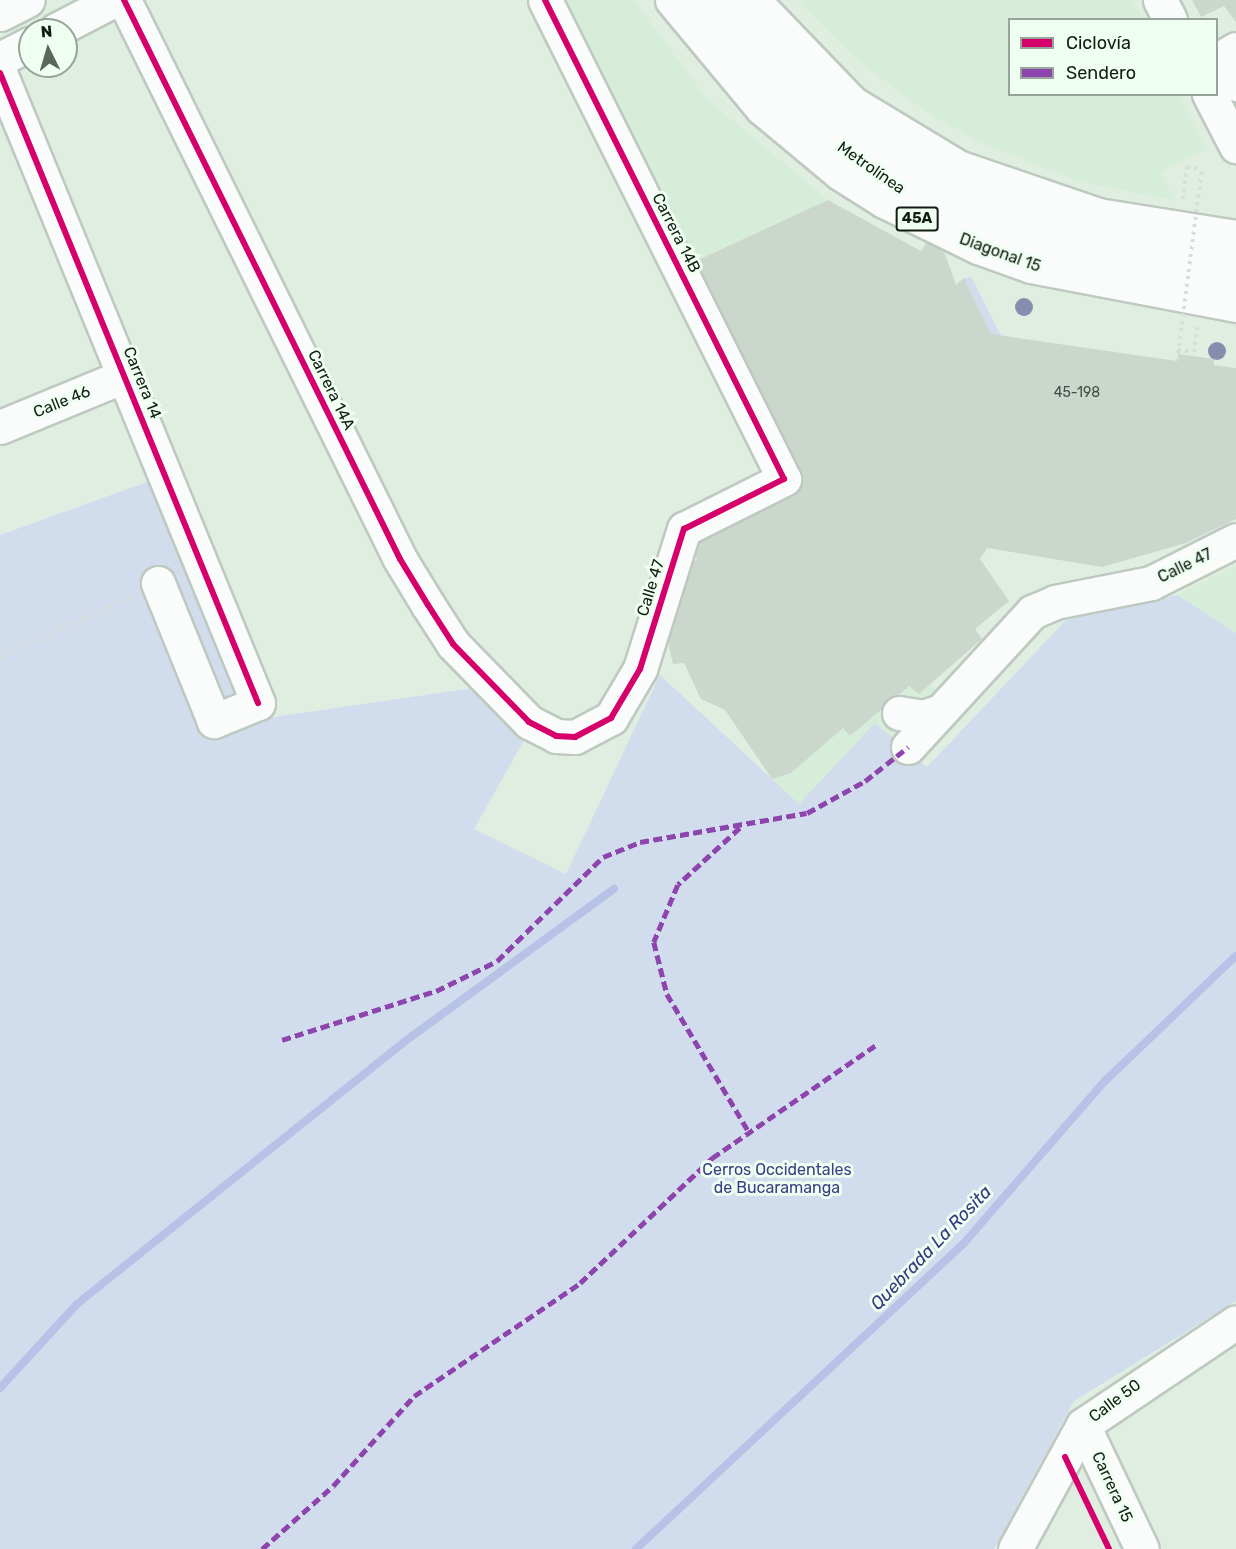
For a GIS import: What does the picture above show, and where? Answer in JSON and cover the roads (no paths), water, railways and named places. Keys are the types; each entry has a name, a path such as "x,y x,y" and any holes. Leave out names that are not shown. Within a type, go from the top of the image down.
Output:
{"street":[{"path":"0,14 28,0"},
{"path":"78,19 114,0"},
{"name":"Carrera 14A","path":"124,0 400,558 428,605 474,669 530,722 556,736 575,737"},
{"name":"Carrera 14B","path":"545,0 784,479"},
{"name":"Diagonal 15","path":"672,0 762,108 840,173 884,201 978,247 1031,266 1236,305"},
{"name":"Metrolínea","path":"698,0 763,81 812,126 910,195 1031,245 1120,266 1236,284"},
{"name":"Metrolínea","path":"731,0 799,81 873,144 913,170 1033,220 1236,259"},
{"path":"753,0 810,65 852,103 958,167 1098,215 1236,237"},
{"path":"1160,0 1169,18"},
{"path":"1218,43 1236,39"},
{"path":"1218,60 1236,49"},
{"path":"0,59 18,50"},
{"name":"Carrera 14","path":"0,73 258,703 214,721 158,583"},
{"path":"1218,74 1236,84"},
{"path":"1210,96 1236,146"},
{"name":"Calle 46","path":"0,427 124,376"},
{"name":"Calle 47","path":"575,737 611,718 640,669 684,530 784,479"},
{"name":"Calle 47","path":"908,747 920,708 965,682 1032,612 1161,579 1236,540"},
{"name":"Calle 50","path":"1015,1549 1083,1425 1236,1322"},
{"name":"Carrera 15","path":"1083,1425 1142,1549"}],"waterway":[{"path":"0,1388 77,1304 404,1042 614,889"},
{"name":"Quebrada La Rosita","path":"636,1549 964,1243 1105,1081 1236,956"}],"park label":[{"name":"Cerros Occidentales de Bucaramanga","path":"777,1179"}]}
